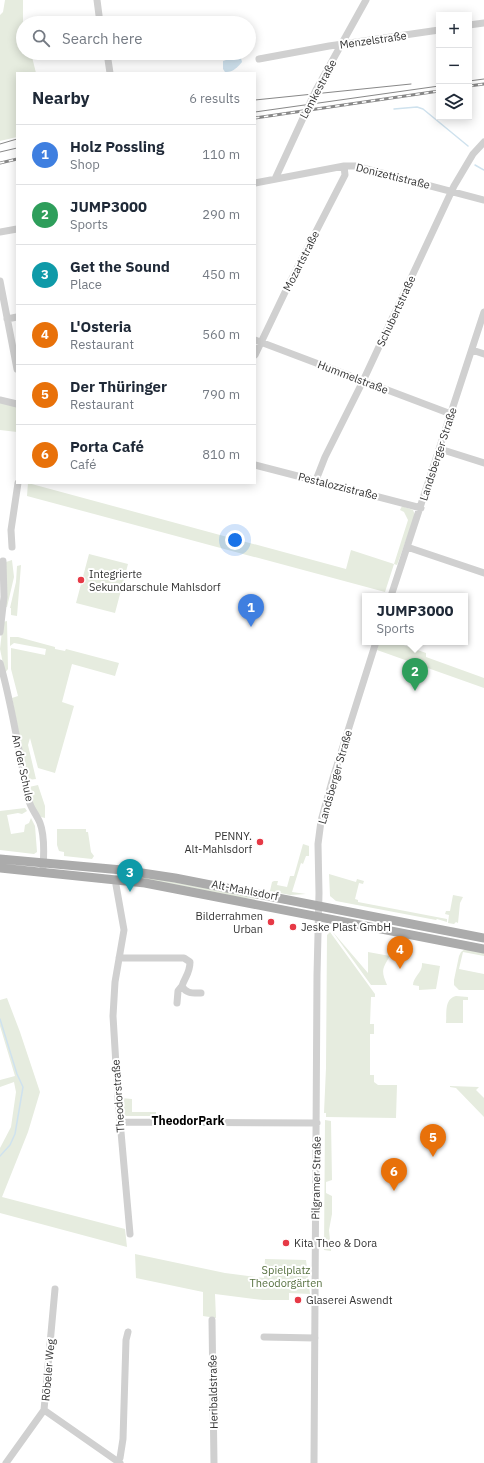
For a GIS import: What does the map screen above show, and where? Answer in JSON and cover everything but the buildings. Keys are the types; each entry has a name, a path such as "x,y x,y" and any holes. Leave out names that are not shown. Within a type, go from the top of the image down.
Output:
{"main road":[{"name":"Alt-Mahlsdorf","path":"0,859 43,868 116,880 146,883 484,949"},
{"name":"Alt-Mahlsdorf","path":"0,868 122,870 175,878 484,938"}],"street":[{"path":"97,0 99,16"},
{"name":"Lemkestraße","path":"275,179 316,90 366,0"},
{"path":"472,25 484,23"},
{"name":"Menzelstraße","path":"259,59 329,46 436,30"},
{"path":"108,60 110,72"},
{"name":"Schubertstraße","path":"316,480 325,457 452,191 473,154 483,143"},
{"name":"Donizettistraße","path":"256,183 344,166 355,166 484,200"},
{"name":"Mozartstraße","path":"258,341 345,175 344,166"},
{"path":"0,232 16,229"},
{"path":"0,283 16,363"},
{"name":"Landsberger Straße","path":"392,593 484,312"},
{"path":"7,319 16,317"},
{"name":"Hummelstraße","path":"258,341 451,414"},
{"path":"472,350 484,354"},
{"path":"0,400 16,404"},
{"path":"440,448 484,463"},
{"name":"Pestalozzistraße","path":"256,465 421,508"},
{"path":"12,547 11,530 18,484"},
{"path":"408,547 484,573"},
{"path":"0,632 4,596 3,561"},
{"name":"Landsberger Straße","path":"318,916 318,844 321,821 375,645"},
{"name":"An der Schule","path":"0,663 30,803 40,821 42,829 43,868"},
{"name":"Theodorstraße","path":"116,880 124,930 115,982 113,1016 120,1122 130,1234"},
{"name":"Pilgramer Straße","path":"314,1463 318,916"},
{"path":"119,958 184,958 190,962 189,973 178,991 177,1002"},
{"path":"182,986 184,990 189,992 201,993"},
{"path":"120,1122 317,1123"},
{"name":"Röbeler Weg","path":"6,1463 44,1410 55,1289"},
{"name":"Heribaldstraße","path":"212,1320 214,1463"},
{"path":"44,1410 119,1462 123,1439 126,1340 128,1332"},
{"path":"264,1337 315,1338"}],"green space":[{"path":"5,0 23,0 23,16 16,16 16,60 33,60 36,72 16,72 16,137 0,141 0,15 3,12"},
{"path":"0,402 16,406 16,432 0,430"},
{"path":"28,484 32,484 346,569 351,550 394,564 385,592 27,496"},
{"path":"402,506 413,510 415,515 397,565 394,564 408,520 404,512 400,510"},
{"path":"89,554 128,564 115,613 76,603"},
{"path":"12,560 14,577 7,607 5,607 6,562"},
{"path":"21,565 17,616 11,615 10,608 16,582 17,566"},
{"path":"7,621 8,669 5,673 0,649 3,622"},
{"path":"10,637 18,637 55,647 55,649 65,651 66,649 119,663 115,676 72,664 62,702 74,706 55,773 38,768 30,738 28,745 36,779 28,780 12,698 18,696 11,669 11,648 45,655 46,649 14,643 10,646"},
{"path":"378,645 403,645 426,653 426,657 484,678 484,688 377,650"},
{"path":"38,785 45,806 45,818 41,817 33,807 29,787"},
{"path":"25,808 27,811 22,814 18,813 7,815 11,834 24,832 25,825 29,823 31,818 35,826 37,852 34,854 0,850 0,811"},
{"path":"57,829 86,829 86,832 88,832 91,852 94,856 92,859 64,856 64,852 59,851 57,845"},
{"path":"303,844 309,846 309,856 306,856 303,864 301,863 292,892 306,894 290,895 270,891 272,882 274,881 278,881 277,885 287,887 290,876 294,876"},
{"path":"329,874 356,882 357,879 364,881 363,884 359,883 355,899 358,900 358,902 447,919 447,922 336,901 330,896"},
{"path":"118,875 135,875 256,897 256,899 226,896 118,877"},
{"path":"453,895 463,897 460,903 458,923 456,922 454,924 448,923 449,915 445,914 446,911 450,911"},
{"path":"332,931 368,973 368,952 390,956 383,970 387,985 371,985"},
{"path":"330,932 375,994 375,997 371,997 370,1024 374,1024 374,1034 370,1034 370,1075 374,1075 374,1082 378,1085 397,1085 396,1118 326,1117 326,1113 324,1113 326,1068 327,935"},
{"path":"465,949 484,952 484,956 463,952 459,969 484,974 484,990 459,990 454,985 459,956"},
{"path":"422,963 440,966 436,989 419,990 419,986 413,985 413,982 421,969"},
{"path":"456,996 468,997 468,1000 463,1000 463,1023 446,1023 448,1003"},
{"path":"7,998 40,1092 28,1132 2,1197 125,1229 127,1247 0,1213 0,1148 11,1127 16,1092 14,1082 0,1087 0,1080 15,1076 0,1026 0,1000"},
{"path":"450,1086 479,1087 476,1090 484,1098 484,1117 456,1088"},
{"path":"121,1098 132,1099 132,1112 156,1112 156,1116 123,1116"},
{"path":"325,1120 331,1121 332,1180 326,1182 326,1193 332,1196 332,1214 329,1230 331,1251 324,1250"},
{"name":"Spielplatz Theodorgärten","path":"135,1254 225,1273 264,1278 265,1259 306,1260 310,1294 289,1293 289,1300 263,1300 215,1294 216,1318 203,1316 203,1292 136,1278"}],"water":[{"path":"242,60 242,62 232,71 225,72 223,69 223,61"}],"waterway":[{"path":"394,109 417,107 423,109 468,146"},
{"path":"475,165 484,170"},
{"path":"0,1019 17,1074 23,1087 15,1134 10,1145 0,1156"}],"tram line":[{"path":"472,81 484,79"},
{"path":"256,100 411,84"},
{"path":"256,112 436,86"},
{"path":"0,144 16,139"},
{"path":"0,152 16,148"}],"railway":[{"path":"472,86 484,84"},
{"path":"256,118 436,91"},
{"path":"0,163 16,159"}],"place":[{"name":"Integrierte Sekundarschule Mahlsdorf","path":"81,580"},
{"name":"Holz Possling","path":"251,627"},
{"name":"JUMP3000","path":"415,691"},
{"name":"PENNY. Alt-Mahlsdorf","path":"260,842"},
{"name":"Get the Sound","path":"130,892"},
{"name":"Bilderrahmen Urban","path":"271,922"},
{"name":"Jeske Plast GmbH","path":"293,927"},
{"name":"L'Osteria","path":"400,969"},
{"name":"Der Thüringer","path":"433,1157"},
{"name":"Porta Café","path":"394,1191"},
{"name":"Kita Theo & Dora","path":"286,1243"},
{"name":"Glaserei Aswendt","path":"298,1300"}],"district":[{"name":"TheodorPark","path":"188,1121"}]}
